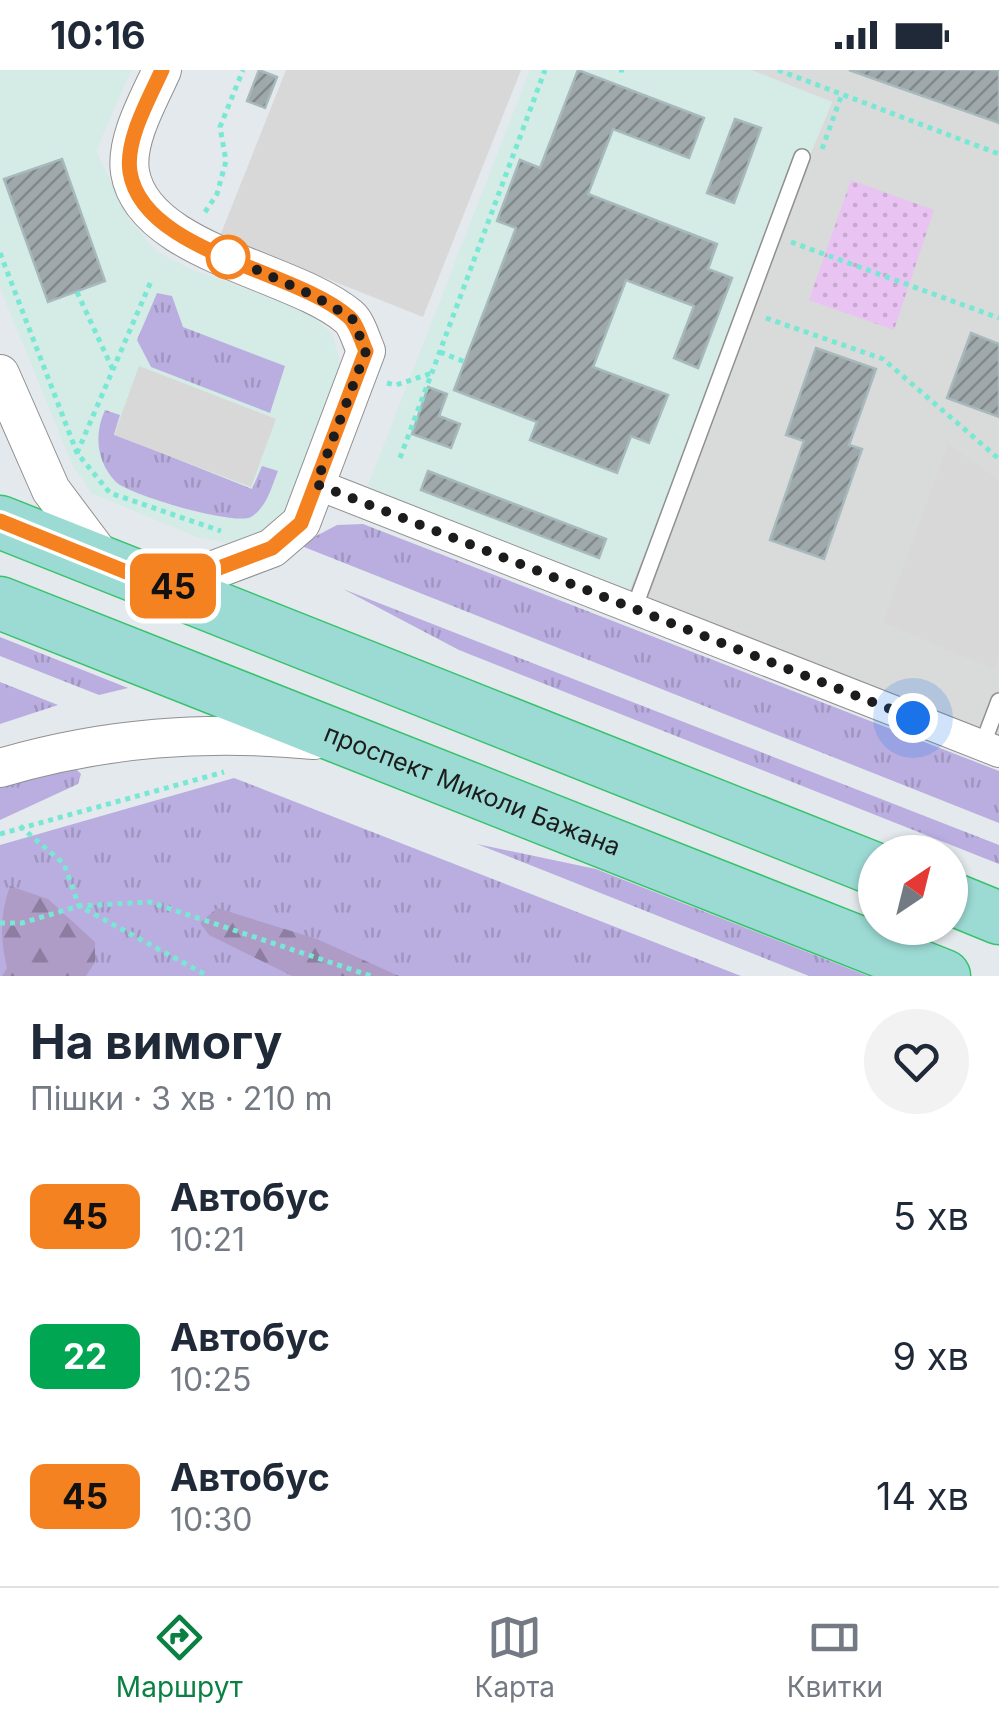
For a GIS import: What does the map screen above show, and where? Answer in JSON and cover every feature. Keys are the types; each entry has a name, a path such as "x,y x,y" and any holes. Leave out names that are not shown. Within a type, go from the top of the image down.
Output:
{"highway":[{"path":"0,522 858,862"},
{"name":"проспект Миколи Бажана","path":"0,603 944,976"},
{"path":"968,905 999,918"}],"street":[{"path":"162,70 134,138 130,170 152,215 186,238 314,296 352,318 366,351 301,523 272,548 166,588"},
{"path":"0,374 51,490 106,564"},
{"path":"316,484 635,606 991,749"},
{"path":"0,768 153,736 232,733 358,745"}],"lane":[{"path":"635,606 802,158"},
{"path":"991,749 999,701"}],"path":[{"path":"201,219 216,194 226,161 220,127 244,70"},
{"path":"400,458 545,70"},
{"path":"619,70 627,70"},
{"path":"778,70 999,154"},
{"path":"788,241 999,318"},
{"path":"0,253 77,453 110,493 238,535"},
{"path":"77,453 152,278"},
{"path":"76,292 112,370"},
{"path":"760,316 884,360 999,460"},
{"path":"440,352 465,362"},
{"path":"0,834 232,770"},
{"path":"20,826 64,864 79,906 208,976"},
{"path":"0,923 22,923 79,906 150,902 370,976"}],"shaded area":[{"path":"0,70 131,70 96,151 130,221 156,251 190,269 303,308 333,335 345,385 305,495 266,531 233,544 197,537 91,493 72,464 0,288"},
{"path":"286,70 521,70 423,317 220,236"},
{"path":"530,70 751,70 832,102 630,589 367,488"},
{"path":"751,70 999,70 999,752 635,606 630,589 832,102"},
{"path":"851,180 934,210 894,330 809,300"},
{"path":"139,366 276,419 251,487 114,435"},
{"path":"948,444 999,480 999,654 993,669 883,622"}],"green space":[{"path":"157,293 172,296 183,327 285,366 270,413 151,367 137,340"},
{"path":"105,410 120,415 114,434 252,489 262,466 278,471 265,503 251,517 241,519 182,508 125,488 109,474 101,456 98,438"},
{"path":"363,524 999,771 999,823 299,545 337,525"},
{"path":"343,589 999,845 999,864 968,852 968,835 926,835 459,650"},
{"path":"0,637 128,688 99,695 0,656"},
{"path":"0,682 58,705 0,724"},
{"path":"74,767 81,774 78,784 0,820 0,788"},
{"path":"234,778 741,976 0,976 0,845"},
{"path":"477,844 596,869 868,976 809,976"},
{"path":"10,886 48,899 95,942 95,962 86,976 2,976 7,968 3,916"},
{"path":"217,908 317,939 399,976 292,976 209,935 200,923"}],"building":[{"path":"259,70 277,77 265,108 247,101"},
{"path":"578,70 704,118 689,158 613,129 588,194 717,244 708,269 732,278 698,368 674,358 694,306 626,280 593,367 668,395 649,443 631,436 617,473 530,440 537,422 454,390 516,228 497,221 520,160 540,168"},
{"path":"849,70 999,70 999,123"},
{"path":"735,119 761,128 734,203 707,193"},
{"path":"62,159 105,281 48,302 4,179"},
{"path":"971,333 999,344 999,417 947,398"},
{"path":"816,348 876,369 849,445 862,449 824,559 770,540 804,441 786,435"},
{"path":"428,387 447,394 439,416 460,424 451,448 412,434"},
{"path":"428,471 606,539 599,558 421,490"}],"bus line":[{"name":"45","path":"0,521 166,588 258,554 272,548 301,523 357,377 366,351 352,318 314,296 186,238 152,215 138,195 130,170 134,138 162,70"}],"route":[{"path":"228,257 218,252 352,318 366,351 316,484 913,718"}]}
